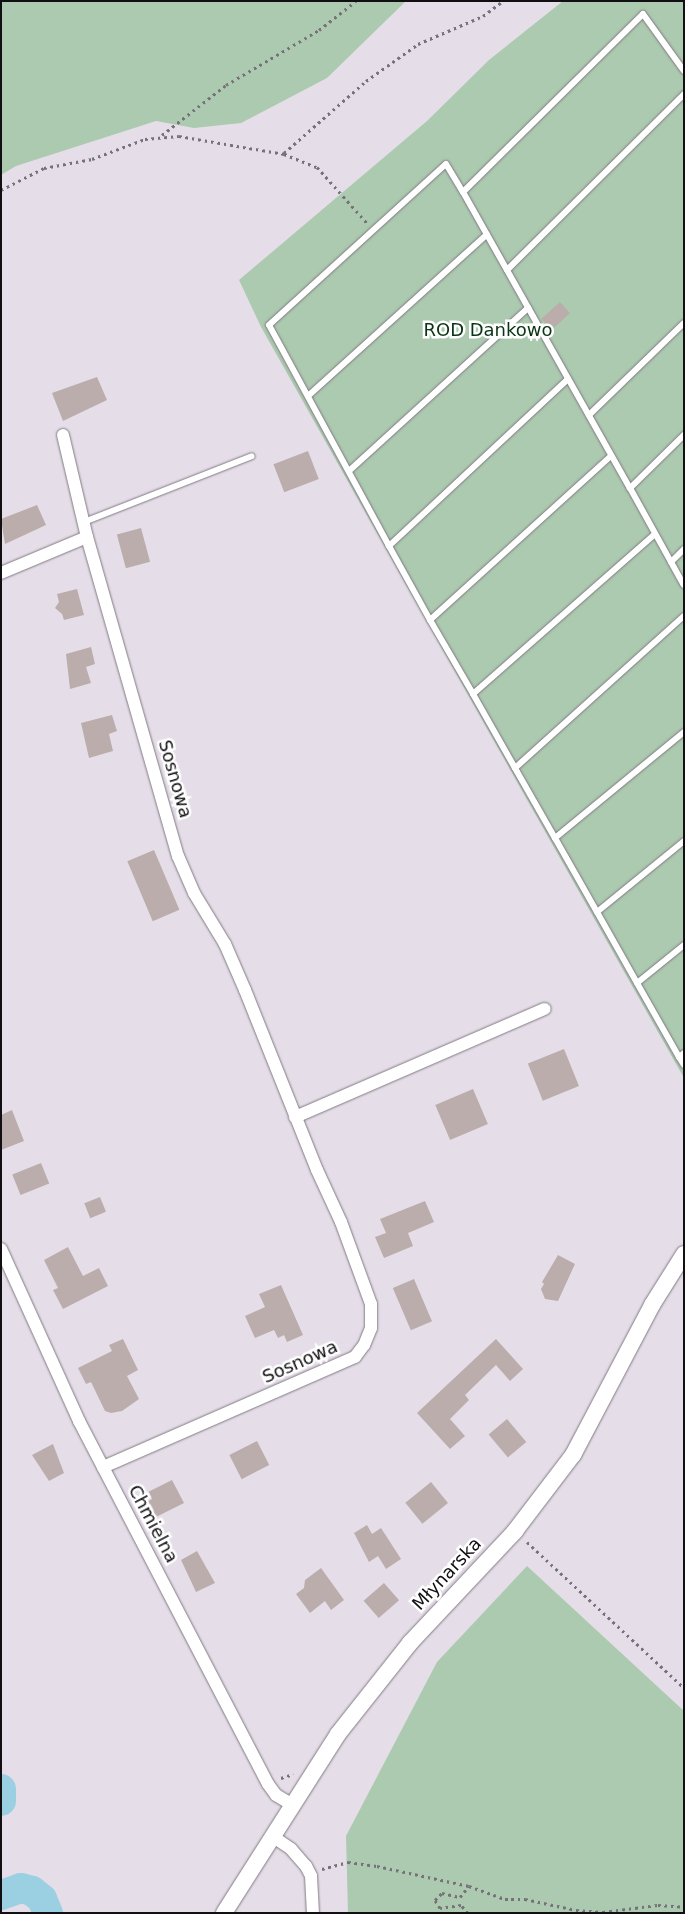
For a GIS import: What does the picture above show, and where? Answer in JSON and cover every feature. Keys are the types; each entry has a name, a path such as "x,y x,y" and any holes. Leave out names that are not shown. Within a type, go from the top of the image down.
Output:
{"street":[{"name":"Sosnowa","path":"63,436 87,537 178,856 194,893 225,944 295,1117 341,1222 371,1304 370,1328 364,1346 355,1357 103,1467"},
{"path":"1,573 87,537"},
{"path":"295,1117 545,1009"},
{"name":"Chmielna","path":"1,1249 54,1372 268,1784 276,1795 291,1804"},
{"name":"Młynarska","path":"224,1913 291,1804 374,1687 515,1531 572,1455 652,1305 684,1254"},
{"path":"272,1836 300,1858 310,1876 313,1913"}],"lane":[{"path":"463,192 643,14 684,71"},
{"path":"507,270 684,94"},
{"path":"684,585 446,164 372,228 269,325 350,470 430,620 637,982 681,1055 684,1065"},
{"path":"308,396 487,234"},
{"path":"350,470 528,308"},
{"path":"589,415 684,323"},
{"path":"389,546 568,379"},
{"path":"630,488 684,435"},
{"path":"84,522 252,456"},
{"path":"430,620 612,456"},
{"path":"473,694 655,534"},
{"path":"670,562 684,549"},
{"path":"515,768 684,616"},
{"path":"556,838 684,732"},
{"path":"597,912 684,841"},
{"path":"637,982 684,945"}],"path":[{"path":"284,154 366,81 418,44 483,16 503,1"},
{"path":"1,190 44,168 92,159 161,135 226,85 319,30 356,2"},
{"path":"161,135 284,154 317,167 372,228"},
{"path":"515,1531 684,1688"},
{"path":"310,1876 327,1866 348,1862 469,1886 505,1899 525,1898 576,1910 603,1912 658,1905 684,1907"},
{"path":"468,1913 461,1905 440,1908 435,1900 442,1893 460,1897 469,1886"}],"green space":[{"path":"1,1 406,1 327,78 241,123 194,128 156,121 16,166 1,175"},
{"name":"ROD Dankowo","path":"563,1 684,1 684,1078 261,327 239,280 427,121 489,60"},
{"path":"527,1566 684,1711 684,1913 348,1913 346,1836 437,1662"}],"building":[{"path":"560,302 570,313 551,330 541,319"},
{"path":"97,377 107,400 63,421 52,393"},
{"path":"308,451 319,479 284,492 273,464"},
{"path":"37,505 46,525 5,544 1,519"},
{"path":"141,528 150,562 126,568 117,534"},
{"path":"77,589 84,615 64,620 62,614 55,608 59,602 57,594"},
{"path":"91,647 95,664 86,667 91,683 70,689 66,654"},
{"path":"112,715 117,731 109,734 113,751 89,758 81,723"},
{"path":"154,850 179,910 153,921 127,861"},
{"path":"564,1049 579,1086 543,1101 528,1064"},
{"path":"473,1089 488,1124 450,1140 435,1105"},
{"path":"12,1110 24,1141 1,1150 1,1115"},
{"path":"41,1163 49,1183 20,1195 12,1175"},
{"path":"100,1197 106,1212 90,1218 84,1203"},
{"path":"425,1201 434,1222 408,1233 413,1246 384,1258 375,1237 386,1233 380,1219"},
{"path":"68,1247 83,1276 99,1268 108,1286 63,1309 53,1290 58,1288 44,1260"},
{"path":"558,1255 575,1264 558,1301 545,1299 541,1289 544,1284 542,1282"},
{"path":"414,1279 432,1321 411,1330 393,1288"},
{"path":"281,1285 303,1335 287,1342 284,1335 278,1338 274,1330 255,1338 245,1316 265,1307 259,1294"},
{"path":"123,1339 138,1370 127,1376 139,1399 122,1411 111,1413 105,1411 91,1382 86,1384 78,1368 112,1351 109,1345"},
{"path":"496,1339 523,1369 510,1381 496,1365 465,1395 469,1400 450,1419 465,1436 450,1449 417,1413"},
{"path":"507,1419 526,1442 508,1457 489,1434"},
{"path":"257,1441 269,1465 242,1479 229,1455"},
{"path":"53,1444 64,1473 49,1481 32,1455"},
{"path":"172,1480 184,1503 156,1517 148,1501 152,1499 148,1492"},
{"path":"431,1482 448,1503 422,1524 405,1503"},
{"path":"367,1525 372,1534 381,1528 401,1559 386,1569 378,1556 369,1562 354,1533"},
{"path":"197,1551 215,1583 196,1592 181,1560"},
{"path":"321,1568 344,1600 331,1610 325,1601 310,1613 296,1594 304,1588 305,1580"},
{"path":"384,1583 399,1600 379,1618 364,1601"}],"waterway":[{"path":"1,1789 1,1801"},
{"path":"1,1895 21,1888 32,1891 42,1899 48,1913"}]}
